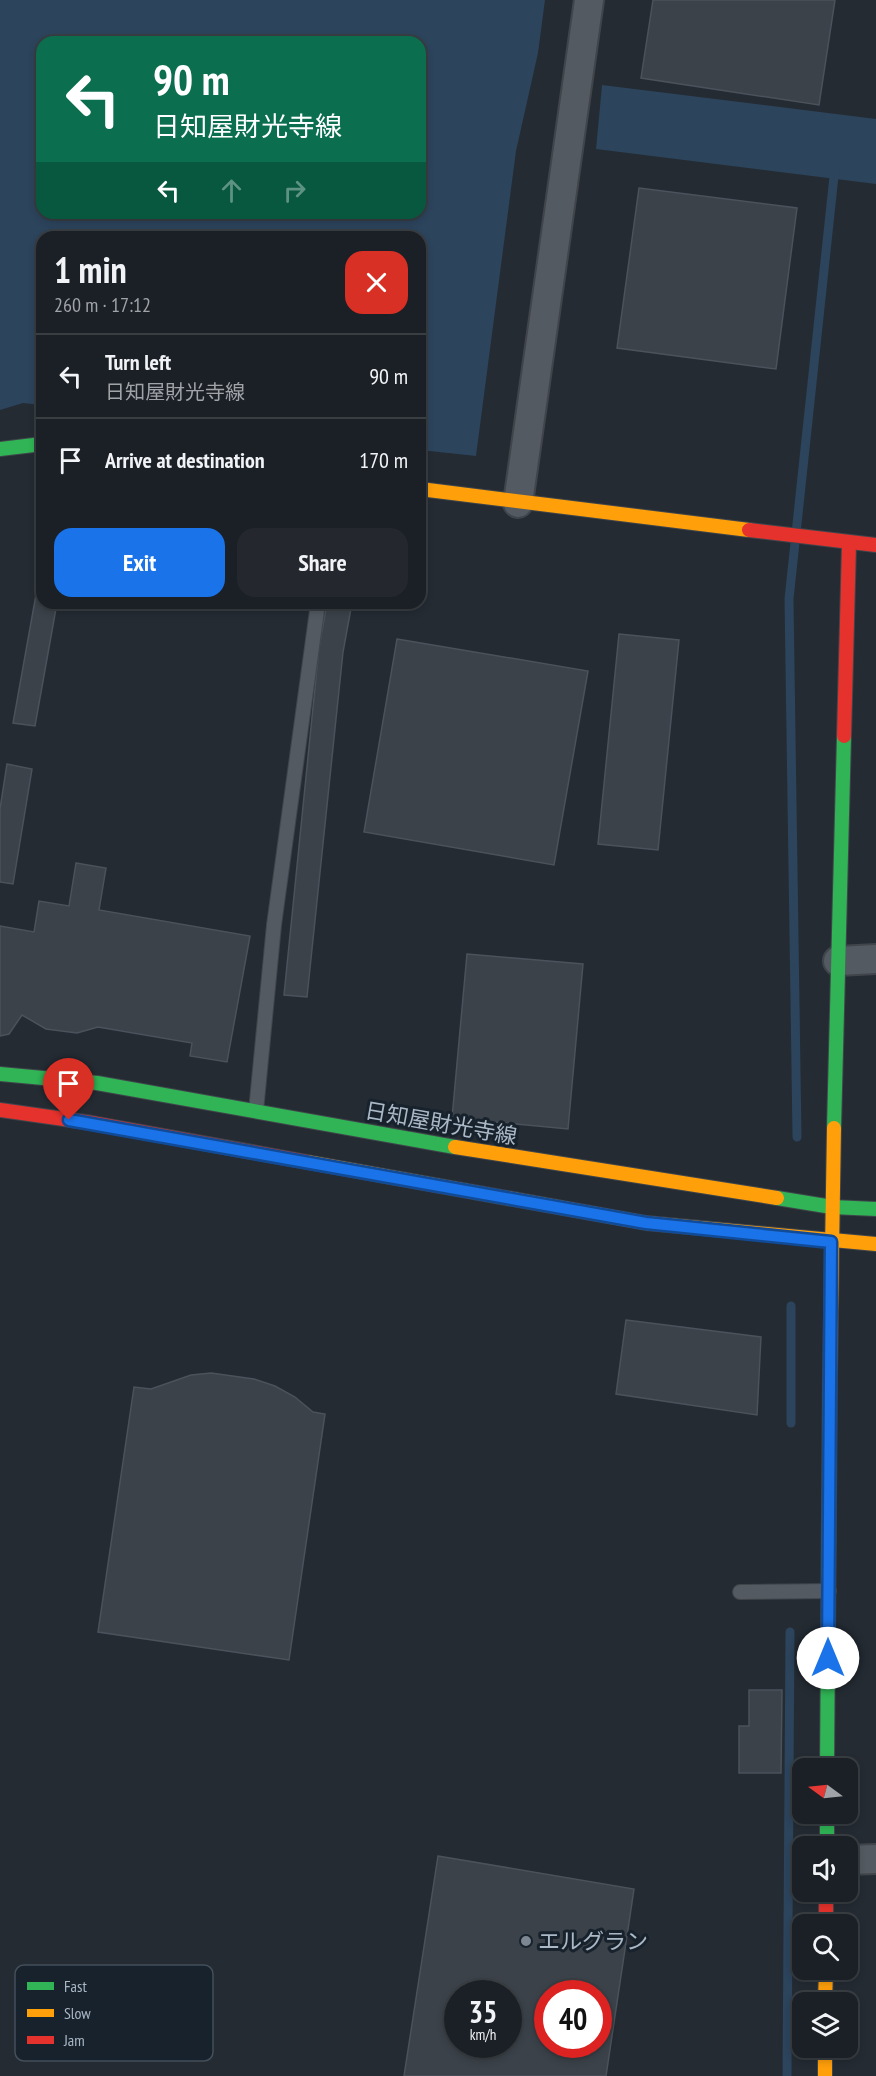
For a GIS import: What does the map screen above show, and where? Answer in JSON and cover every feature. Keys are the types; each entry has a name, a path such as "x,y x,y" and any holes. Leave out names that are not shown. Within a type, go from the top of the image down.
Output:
{"street":[{"path":"518,503 589,0"},
{"path":"2,467 2,449 36,445"},
{"path":"426,490 849,544 876,545"},
{"path":"827,1758 831,1242 849,544"},
{"path":"838,961 876,959"},
{"name":"日知屋財光寺線","path":"0,1074 97,1083 502,1155 832,1208 876,1209"},
{"path":"0,1110 173,1138 397,1184 646,1223 831,1242 876,1244"},
{"path":"858,1860 876,1859"},
{"path":"825,2058 825,2076"}],"lane":[{"path":"256,1111 274,925 317,609"},
{"path":"171,1156 173,1138"},
{"path":"740,1592 829,1591"}],"water":[{"path":"0,0 545,0 538,53 516,151 476,456 426,451 426,231 36,231 36,404 23,403 0,410"},
{"path":"602,85 876,119 876,184 596,149"}],"building":[{"path":"653,0 835,0 819,105 641,78"},
{"path":"639,188 797,208 776,369 617,348"},
{"path":"36,595 36,609 56,609 35,726 13,723"},
{"path":"326,609 351,609 343,652 307,997 284,995 319,648"},
{"path":"619,634 679,640 658,850 598,844"},
{"path":"397,639 588,671 554,865 364,832"},
{"path":"7,764 32,769 13,884 0,882 0,809"},
{"path":"76,863 106,868 99,910 250,936 227,1062 190,1056 192,1043 98,1027 77,1033 46,1029 22,1015 9,1034 0,1036 0,926 34,932 39,901 69,906"},
{"path":"467,954 583,964 568,1129 452,1118"},
{"path":"626,1320 761,1337 757,1415 616,1394"},
{"path":"211,1373 254,1379 275,1386 295,1397 313,1412 325,1414 289,1660 98,1632 134,1387 151,1389 191,1375"},
{"path":"749,1690 782,1690 781,1773 739,1773 739,1726 749,1726"},
{"name":"エルグラン","path":"438,1856 634,1889 612,2036 612,1980 534,1980 534,2058 609,2058 606,2076 404,2076"}],"waterway":[{"path":"797,1137 789,599 835,167"},
{"path":"791,1306 791,1423"},
{"path":"787,2076 790,1632"}],"traffic: fast":[{"path":"0,449 36,445"},
{"path":"834,1128 844,736"},
{"path":"0,1074 97,1083 455,1147"},
{"path":"777,1198 832,1207 876,1209"},
{"path":"827,1758 830,1374"},
{"path":"827,1824 827,1836"}],"traffic: slow":[{"path":"426,490 749,530"},
{"path":"830,1374 834,1128"},
{"path":"455,1147 777,1198"},
{"path":"307,1162 646,1223 876,1244"},
{"path":"825,1992 826,1980"},
{"path":"825,2058 825,2076"}],"traffic: jam":[{"path":"749,530 876,545"},
{"path":"844,736 849,544"},
{"path":"0,1110 92,1123 307,1162"},
{"path":"826,1902 826,1914"}],"place":[{"name":"エルグラン","path":"526,1941"}],"route":[{"path":"69,1120 646,1223 831,1242 828,1658"}]}
